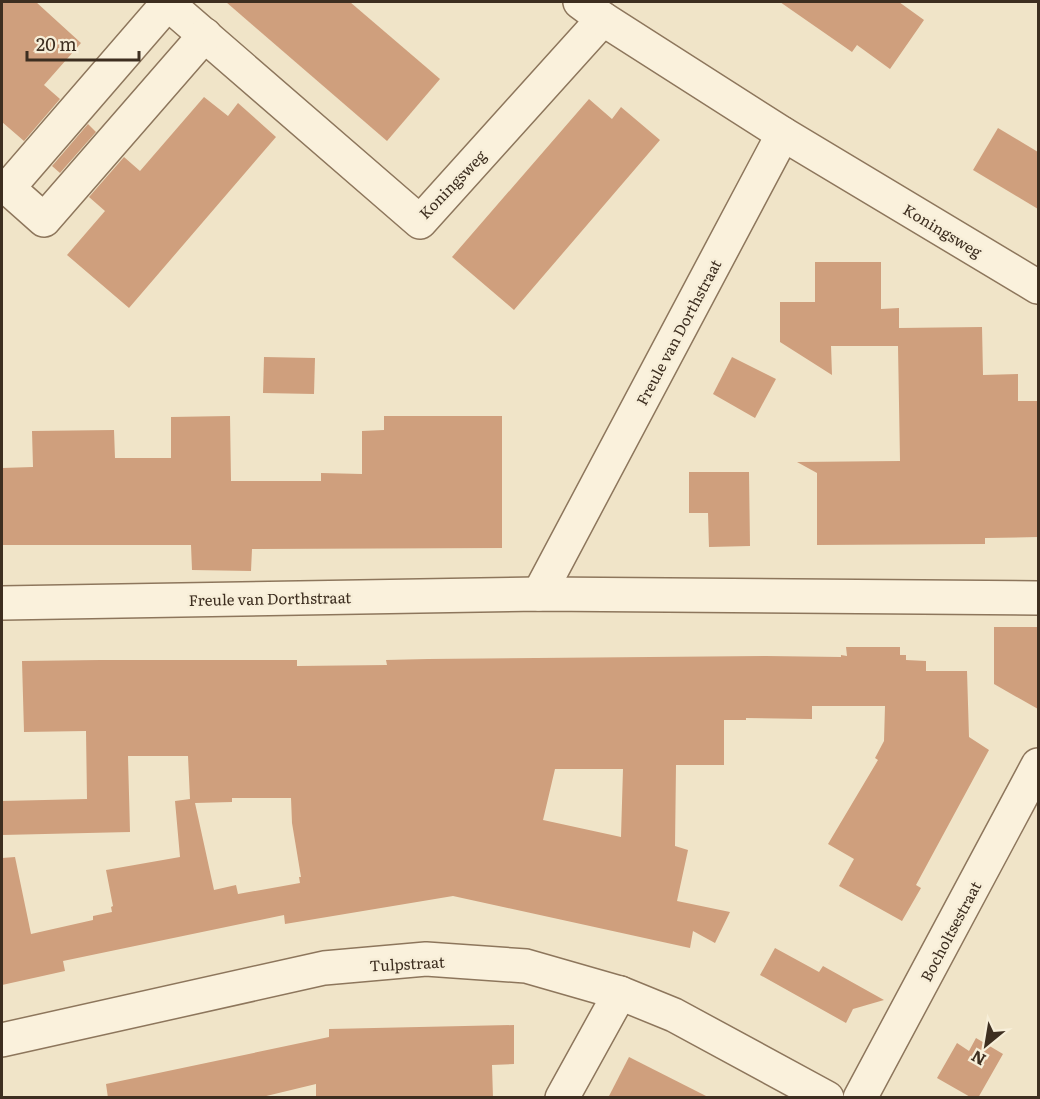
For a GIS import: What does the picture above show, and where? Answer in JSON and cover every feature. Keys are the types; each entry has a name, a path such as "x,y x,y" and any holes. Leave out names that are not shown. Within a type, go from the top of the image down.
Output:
{"street":[{"name":"Koningsweg","path":"206,35 44,219 8,188 167,2 206,35 420,222 592,10 783,134 1038,288"},
{"name":"Freule van Dorthstraat","path":"539,594 783,134"},
{"name":"Freule van Dorthstraat","path":"2,603 539,594 1038,598"},
{"name":"Bocholtsestraat","path":"860,1098 1028,809 1038,765"},
{"name":"Tulpstraat","path":"2,1040 324,968 426,959 525,966 620,993 674,1015 827,1098"},
{"path":"562,1098 620,993"}],"building":[{"path":"2,2 36,2 81,43 44,85 60,99 24,141 2,122"},
{"path":"226,2 350,2 440,79 387,141"},
{"path":"780,2 899,2 924,20 890,69 857,45 852,52"},
{"path":"204,97 228,116 238,103 276,137 129,308 67,255 105,211 89,197 124,157 140,171"},
{"path":"589,99 612,119 621,107 660,140 514,310 452,257"},
{"path":"88,124 96,132 60,173 52,166"},
{"path":"998,128 1038,152 1038,209 973,170"},
{"path":"815,262 881,262 881,309 899,308 899,328 982,327 983,375 1018,374 1018,401 1038,401 1038,537 985,538 985,544 817,545 817,473 797,462 900,461 898,346 831,346 832,375 780,342 780,302 815,302"},
{"path":"264,357 315,358 314,394 263,393"},
{"path":"732,357 776,379 755,418 713,394"},
{"path":"230,416 231,481 321,481 321,473 362,474 362,431 384,430 384,416 502,416 502,548 252,549 251,571 192,570 191,545 2,545 2,468 33,467 32,431 114,430 115,458 171,458 171,417"},
{"path":"689,472 749,472 750,546 709,547 708,513 689,513"},
{"path":"994,627 1038,627 1038,709 994,684"},
{"path":"846,647 900,647 900,655 906,655 906,660 926,661 926,671 967,671 969,737 989,750 916,885 921,888 902,921 839,886 854,859 828,844 878,760 875,758 884,741 885,706 812,706 812,719 724,720 724,765 676,765 675,846 688,850 677,901 730,912 715,943 693,931 690,948 453,896 285,924 284,915 63,961 65,971 2,985 2,858 15,857 31,934 93,920 93,916 112,912 111,907 113,906 106,870 180,857 175,801 190,799 188,756 128,756 130,832 2,835 2,801 87,799 86,731 24,732 22,661 297,660 297,666 387,665 386,660 428,659 847,656","holes":["555,769 623,769 621,837 543,820","232,798 291,798 300,883 238,894 236,885 214,890 195,803 232,802"]},
{"path":"775,948 819,972 823,966 884,1000 853,1009 846,1023 760,975"},
{"path":"514,1025 514,1064 492,1065 493,1098 316,1098 316,1084 258,1098 108,1098 106,1084 329,1037 329,1029"},
{"path":"976,1038 1003,1054 978,1098 972,1098 937,1078 957,1043 969,1051"},
{"path":"629,1057 710,1098 608,1098"}]}
